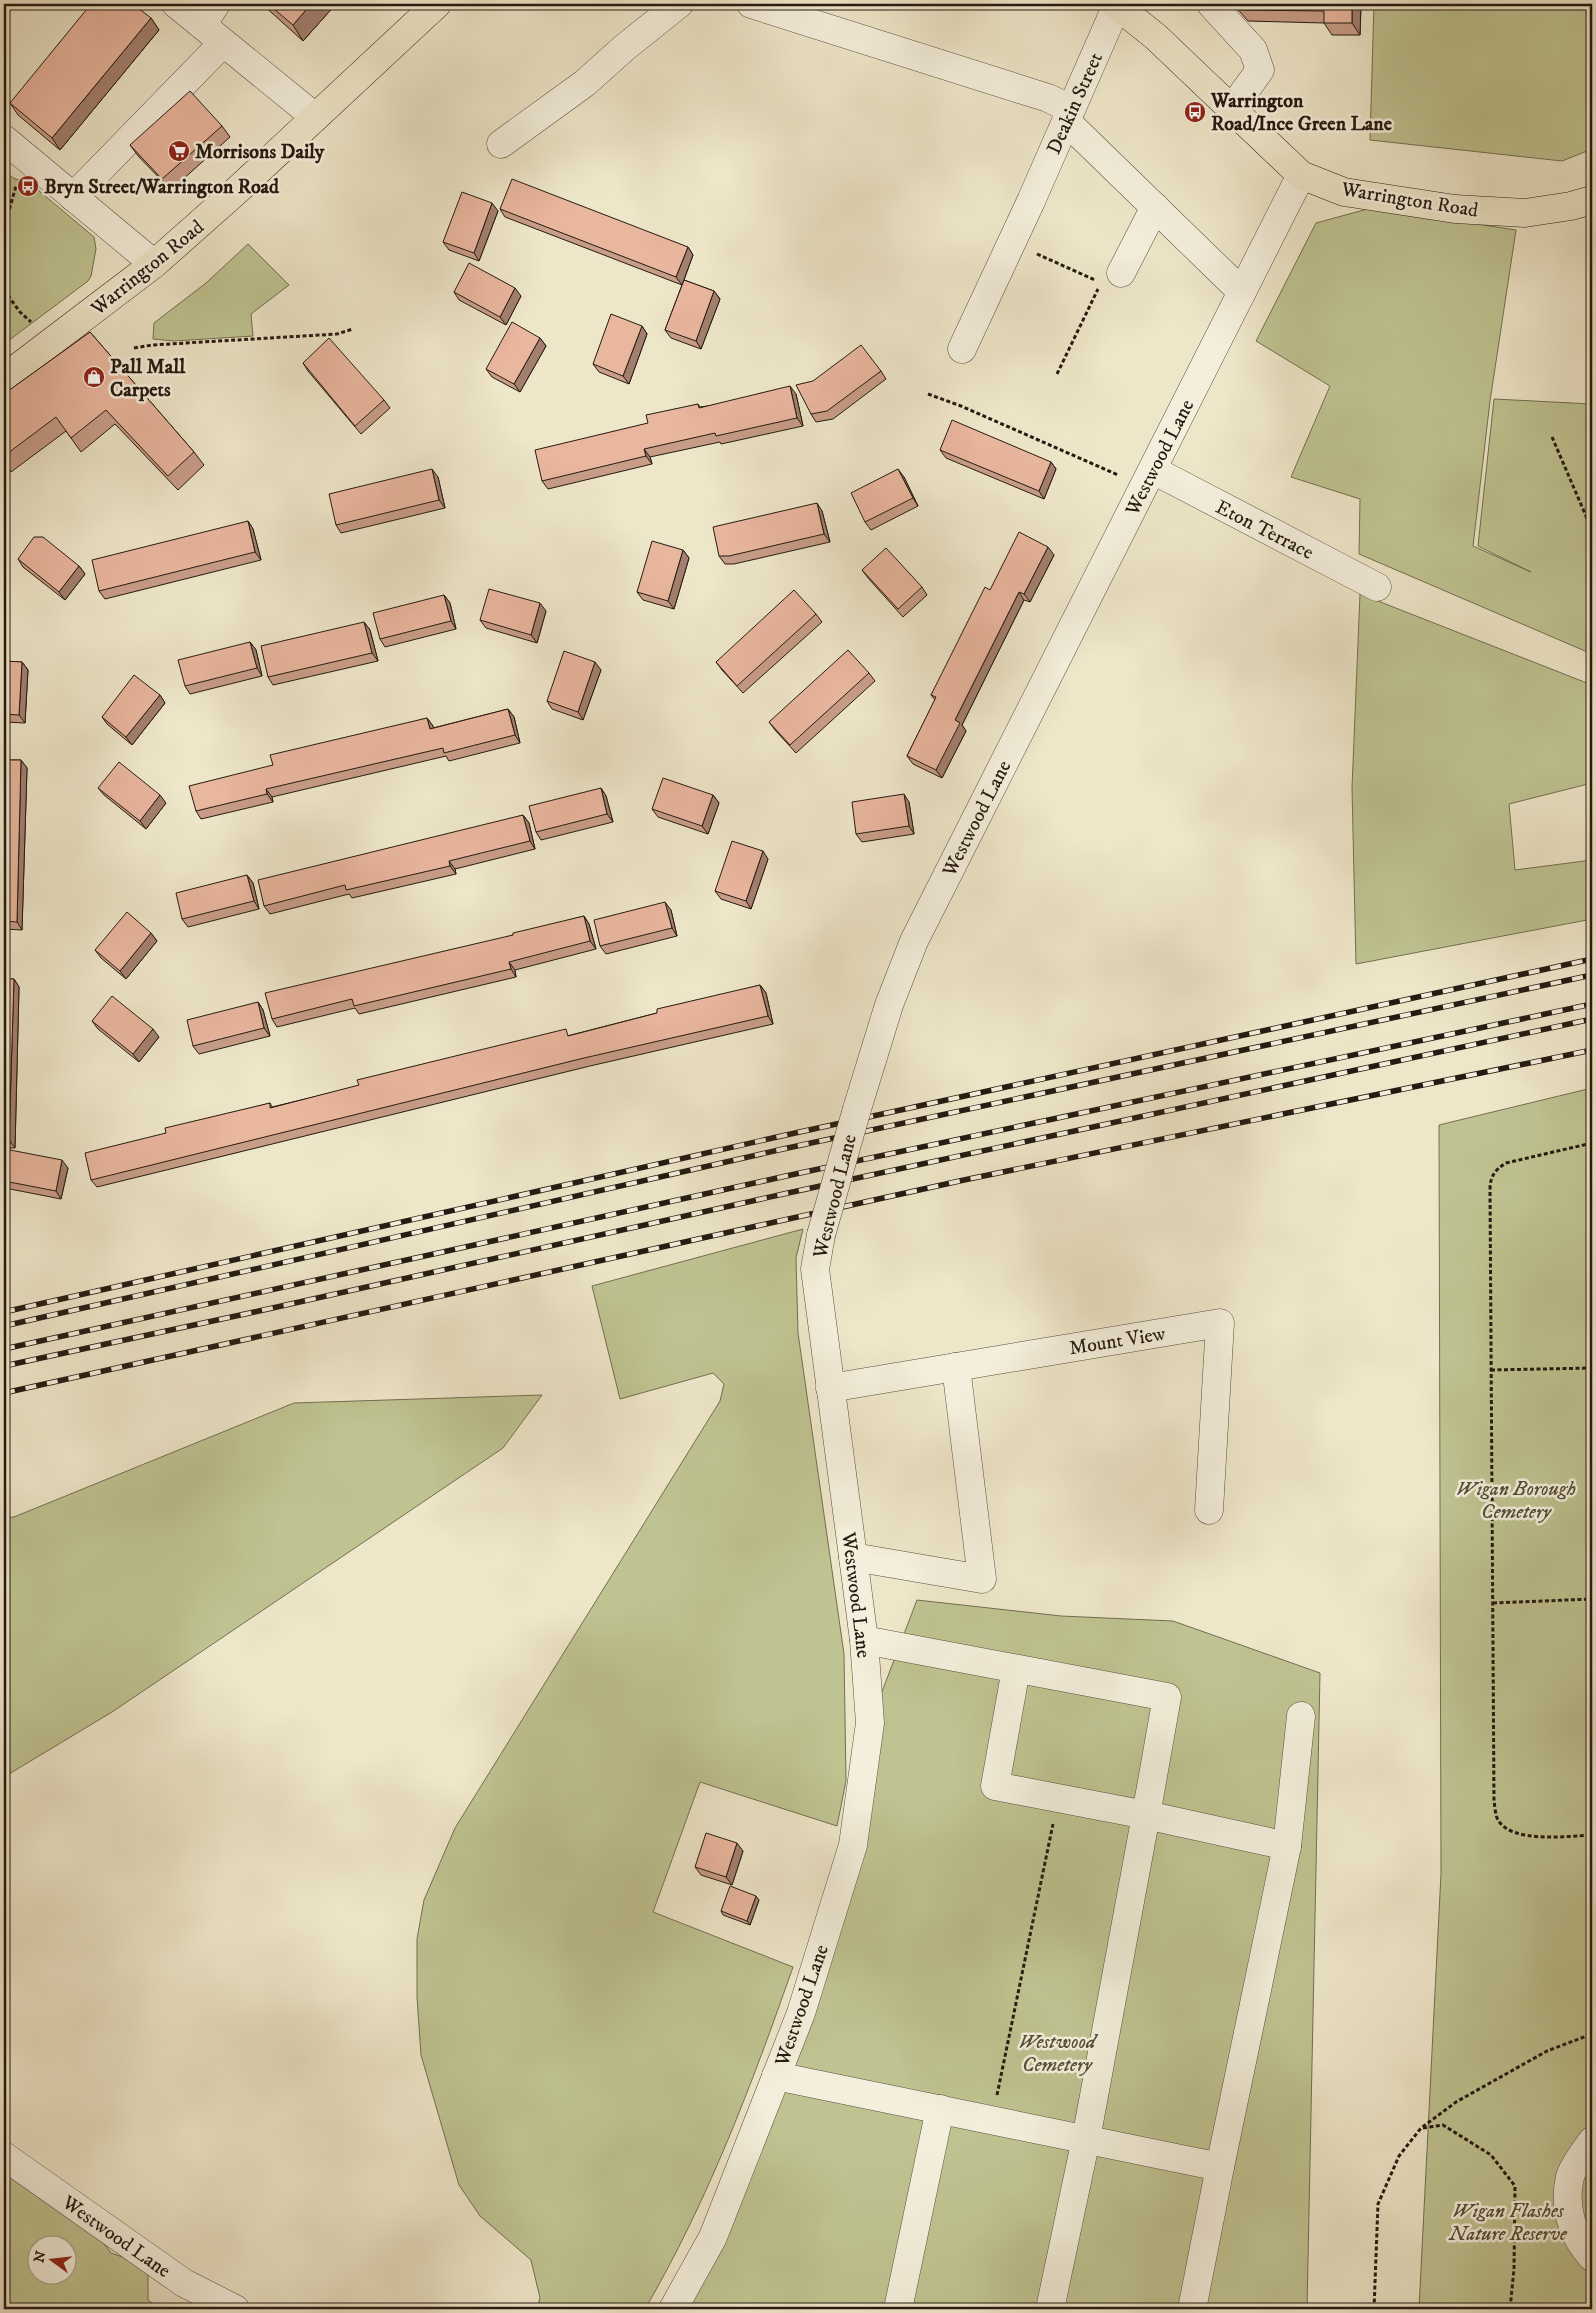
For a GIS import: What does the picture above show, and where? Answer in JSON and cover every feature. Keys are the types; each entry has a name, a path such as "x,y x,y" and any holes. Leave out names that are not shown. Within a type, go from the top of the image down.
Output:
{"main road":[{"name":"Warrington Road","path":"4,378 154,264 233,194 438,4"},
{"name":"Warrington Road","path":"1116,5 1156,37 1301,175 1344,192 1456,209 1525,214 1571,206 1592,200"}],"street":[{"path":"176,4 209,14 223,43 315,117"},
{"path":"501,144 585,83 624,48 679,4"},
{"path":"750,4 1048,98 1069,115 1155,207 1242,292"},
{"path":"1211,4 1253,50 1260,70 1232,110"},
{"name":"Deakin Street","path":"962,349 1031,201 1116,5"},
{"path":"73,197 223,43"},
{"path":"14,147 154,264"},
{"name":"Westwood Lane","path":"673,2309 713,2237 801,2014 853,1845 870,1724 864,1640 815,1270 821,1235 857,1109 889,1005 914,941 1301,175"},
{"path":"1121,274 1155,207"},
{"name":"Eton Terrace","path":"1149,478 1377,587"},
{"name":"Mount View","path":"830,1388 1220,1323 1209,1510"},
{"path":"853,1557 982,1579 956,1367"},
{"path":"864,1640 1167,1697 1086,2139 1050,2309"},
{"path":"1016,1669 995,1786 1146,1815 1287,1846"},
{"path":"1192,2309 1287,1846 1301,1716"},
{"path":"776,2076 1220,2166"},
{"path":"898,2309 940,2109"},
{"path":"1592,2141 1570,2177 1568,2215 1580,2245 1592,2257"},
{"name":"Westwood Lane","path":"4,2156 184,2283 235,2309"}],"path":[{"path":"4,228 14,147"},
{"path":"1012,242 1101,283 1057,374"},
{"path":"4,290 20,312 36,325"},
{"path":"134,348 337,334 353,328"},
{"path":"928,394 1149,478"},
{"path":"1552,437 1592,530"},
{"path":"1592,1143 1506,1163 1496,1170 1490,1180 1494,1801 1498,1820 1511,1832 1531,1836 1592,1835"},
{"path":"1491,1370 1592,1368"},
{"path":"1493,1603 1592,1599"},
{"path":"992,2120 1054,1821"},
{"path":"1374,2309 1378,2204 1399,2156 1421,2128 1456,2102 1547,2051 1592,2034"},
{"path":"1421,2128 1443,2125 1491,2155 1514,2186 1514,2269 1510,2309"}],"green space":[{"path":"1374,4 1592,4 1592,149 1562,161 1370,140"},
{"path":"4,170 13,178 32,185 94,237 96,249 91,276 88,281 4,344"},
{"path":"1371,208 1516,230 1490,401 1473,546 1531,572 1478,546 1494,399 1592,404 1592,654 1359,554 1360,499 1291,477 1330,386 1256,341 1316,223"},
{"path":"248,244 289,285 251,314 253,336 174,341 153,339 154,323 206,283"},
{"path":"1360,594 1592,685 1592,783 1509,804 1515,870 1592,860 1592,919 1356,964 1352,788"},
{"name":"Wigan Borough Cemetery","path":"1592,1088 1592,2309 1419,2309 1441,1874 1439,1125"},
{"path":"803,1229 796,1258 798,1333 844,1654 846,1781 837,1826 700,1782 653,1912 793,1967 745,2098 709,2184 668,2268 645,2309 537,2309 540,2298 531,2260 480,2216 459,2185 421,2055 417,1997 417,1939 424,1900 455,1828 720,1401 724,1384 713,1373 620,1399 592,1286"},
{"path":"542,1395 503,1448 112,1712 4,1777 4,1518 14,1517 294,1403"},
{"name":"Westwood Cemetery","path":"917,1600 1061,1616 1173,1621 1320,1673 1307,2309 673,2309 801,2013 870,1723"},
{"path":"4,2164 97,2234 111,2253 148,2266 148,2300 160,2309 4,2309"}],"building":[{"path":"91,4 133,4 151,18 52,138 10,103"},
{"path":"268,4 311,4 293,25"},
{"path":"1234,4 1352,4 1352,23 1324,23 1324,11 1240,10"},
{"name":"Morrisons Daily","path":"190,91 222,126 162,179 130,145"},
{"path":"512,179 688,247 676,277 500,209"},
{"path":"462,192 492,203 474,253 443,242"},
{"path":"469,263 515,288 500,317 454,292"},
{"path":"684,280 714,291 696,341 665,330"},
{"path":"611,314 642,326 623,376 593,364"},
{"path":"512,322 540,338 514,384 486,369"},
{"path":"90,332 194,452 168,476 106,410 71,438 56,417 4,456 4,394"},
{"path":"329,338 384,400 355,426 303,363"},
{"path":"861,345 881,371 827,411 811,414 796,385 813,381"},
{"path":"790,386 797,418 716,436 715,433 644,449 646,456 542,481 535,450 648,423 646,415 698,404 699,408"},
{"path":"952,420 1051,462 1039,491 940,450"},
{"path":"432,469 439,500 336,525 329,494"},
{"path":"898,469 913,498 865,522 851,493"},
{"path":"817,503 824,534 729,556 719,556 713,527"},
{"path":"248,521 255,552 99,591 92,560"},
{"path":"1019,532 1048,547 1024,594 1019,592 955,720 960,723 936,770 907,756 936,697 931,695 985,587 990,590"},
{"path":"34,537 43,537 79,566 59,592 18,559"},
{"path":"652,541 683,550 668,601 637,592"},
{"path":"886,548 922,587 898,609 862,570"},
{"path":"489,589 540,603 531,635 480,620"},
{"path":"794,590 816,614 737,686 716,662"},
{"path":"444,595 451,621 380,639 373,613"},
{"path":"364,622 372,653 268,677 261,646"},
{"path":"250,642 257,668 185,686 178,660"},
{"path":"848,650 869,673 790,745 769,722"},
{"path":"564,651 595,662 578,712 547,701"},
{"path":"4,661 22,662 19,715 4,714"},
{"path":"134,675 160,695 126,737 102,717"},
{"path":"508,709 515,735 444,753 443,748 266,789 267,794 196,811 189,786 273,765 270,755 427,718 430,729"},
{"path":"4,760 21,760 17,922 4,921"},
{"path":"119,762 160,795 140,821 98,788"},
{"path":"663,778 713,795 702,826 652,809"},
{"path":"601,788 607,814 536,832 529,806"},
{"path":"904,794 909,826 856,834 852,802"},
{"path":"523,815 530,841 449,861 450,866 346,890 345,885 264,906 258,880"},
{"path":"732,841 763,851 746,901 715,891"},
{"path":"247,875 254,901 182,919 176,893"},
{"path":"665,902 672,928 600,946 594,920"},
{"path":"127,912 151,933 120,971 95,950"},
{"path":"584,916 590,941 509,962 511,969 354,1006 352,999 272,1019 265,993 513,935 513,933"},
{"path":"4,979 14,979 9,1140 4,1140"},
{"path":"760,985 768,1016 584,1058 91,1180 85,1153 166,1133 165,1128 270,1103 270,1108 359,1085 357,1080 566,1029 568,1036 657,1013 657,1009"},
{"path":"112,996 153,1029 133,1054 92,1021"},
{"path":"258,1002 264,1028 193,1046 187,1020"},
{"path":"10,1150 62,1160 56,1191 4,1181"},
{"path":"706,1833 737,1843 726,1877 695,1867"},
{"path":"730,1886 756,1896 747,1921 721,1911"}],"railway":[{"path":"4,1312 786,1135 1592,959"},
{"path":"4,1326 783,1149 1592,975"},
{"path":"4,1349 786,1176 1592,1004"},
{"path":"4,1366 788,1193 1592,1019"},
{"path":"4,1393 964,1180 1592,1050"}],"place":[{"name":"Warrington Road/Ince Green Lane","path":"1195,112"},
{"name":"Morrisons Daily","path":"179,151"},
{"name":"Bryn Street/Warrington Road","path":"28,186"},
{"name":"Pall Mall Carpets","path":"94,377"}],"park label":[{"name":"Wigan Flashes Nature Reserve","path":"1508,2222"}]}
